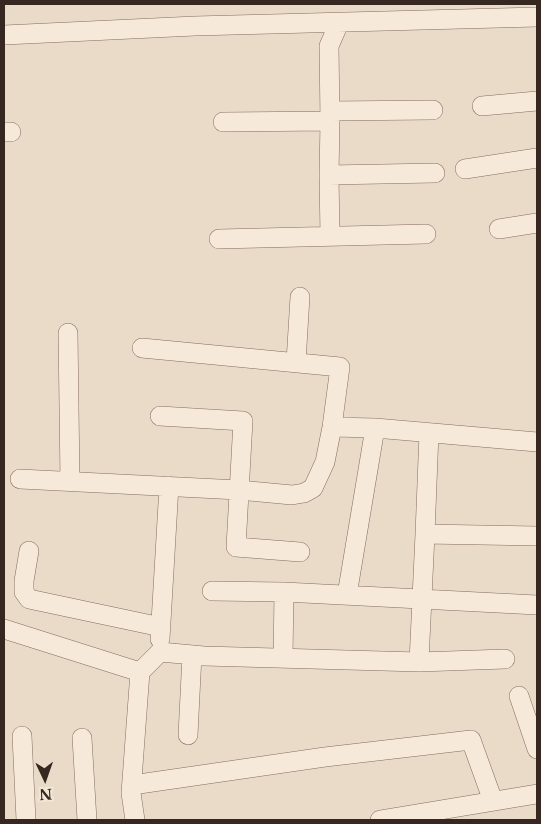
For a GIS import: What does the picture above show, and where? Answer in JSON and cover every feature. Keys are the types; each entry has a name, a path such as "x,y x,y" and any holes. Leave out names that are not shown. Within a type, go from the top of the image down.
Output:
{"street":[{"path":"4,35 195,26 537,17"},
{"path":"330,236 329,46 339,23"},
{"path":"482,106 537,101"},
{"path":"222,122 432,110"},
{"path":"465,169 537,158"},
{"path":"329,175 435,173"},
{"path":"499,229 537,223"},
{"path":"220,239 426,234"},
{"path":"296,362 300,296"},
{"path":"68,333 70,481"},
{"path":"20,479 292,494 304,493 313,488 325,462 340,367 142,348"},
{"path":"160,416 243,421 236,547 300,552"},
{"path":"332,427 376,428 537,442"},
{"path":"347,595 376,428"},
{"path":"419,662 429,433"},
{"path":"135,820 131,793 140,672 160,652 169,486"},
{"path":"425,534 537,536"},
{"path":"29,551 24,592 29,599 161,627"},
{"path":"212,591 284,592 537,605"},
{"path":"283,658 284,592"},
{"path":"4,629 140,672"},
{"path":"160,652 192,655 419,662 505,659"},
{"path":"188,735 192,655"},
{"path":"519,696 537,749"},
{"path":"22,736 26,820"},
{"path":"82,738 87,820"},
{"path":"132,785 325,757 471,740 493,801"},
{"path":"380,820 537,794"}]}
